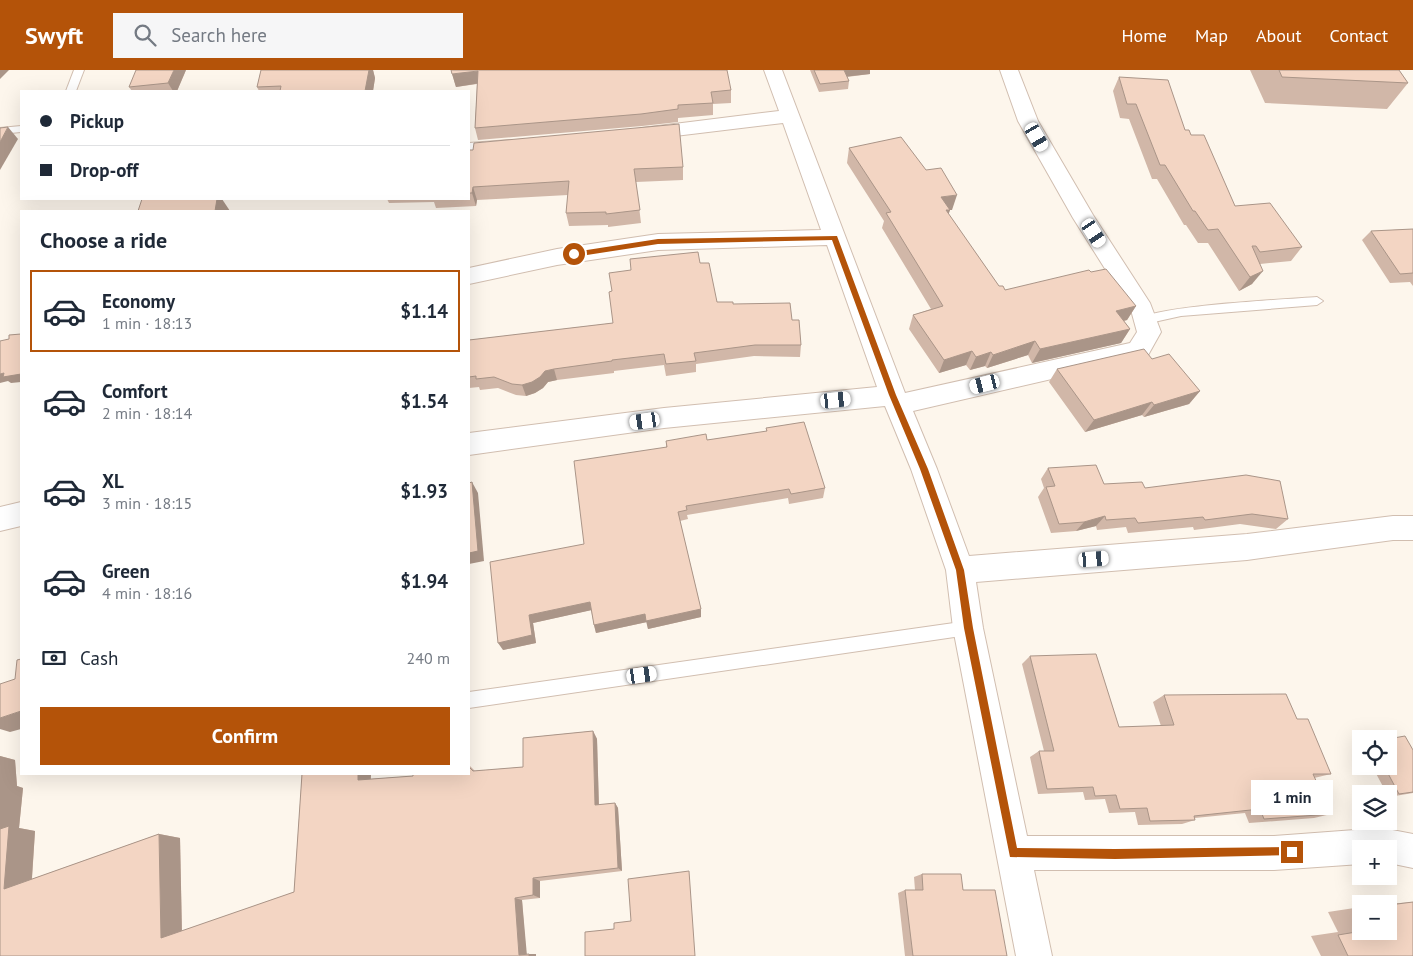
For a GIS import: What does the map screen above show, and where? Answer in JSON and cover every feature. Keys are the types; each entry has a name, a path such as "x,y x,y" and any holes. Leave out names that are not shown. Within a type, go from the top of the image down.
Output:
{"street":[{"path":"773,70 895,400 924,469 960,570 968,628 1034,956"},
{"path":"470,444 664,418 895,400 1138,351 1149,332 1142,309 1084,218 1028,121 1009,70"},
{"path":"623,135 790,116"},
{"path":"470,149 526,144"},
{"path":"470,276 557,257 658,242 834,237"},
{"path":"0,519 20,514"},
{"path":"960,570 1247,547 1393,528 1413,528"},
{"path":"1013,853 1274,853 1382,845 1413,851"}],"lane":[{"path":"71,90 79,70"},
{"path":"0,131 20,129"},
{"path":"1145,320 1181,312 1317,301"},
{"path":"470,700 968,628"}],"building":[{"path":"136,70 174,70 168,83 129,87"},
{"path":"261,70 369,70 365,90 280,90 281,86 257,87"},
{"path":"451,70 727,70 731,90 711,92 713,103 678,105 678,109 641,114 475,128 478,71 452,74"},
{"path":"814,70 844,70 849,81 820,84"},
{"path":"1279,70 1399,70 1408,83 1282,77"},
{"path":"1119,77 1168,80 1185,130 1189,130 1191,135 1204,135 1235,206 1270,203 1302,247 1260,252 1256,246 1252,246 1263,271 1250,277 1218,229 1208,230 1195,211 1193,211 1165,165 1160,165 1136,104 1127,104"},
{"path":"679,124 683,167 634,169 640,210 606,214 606,212 566,213 569,181 473,187 472,193 470,193 470,150 473,150 474,143"},
{"path":"8,127 0,142 0,128"},
{"path":"901,137 926,170 941,168 957,195 941,197 950,210 946,210 999,286 1003,286 1005,290 1089,270 1091,272 1106,269 1136,306 1116,311 1130,329 1040,349 1035,341 993,355 991,352 976,357 972,351 944,360 913,315 943,306 886,213 891,212 849,148"},
{"path":"142,200 217,200 215,210 138,210"},
{"path":"1413,229 1413,273 1400,274 1371,231"},
{"path":"698,252 700,263 709,263 717,302 733,302 733,304 790,303 792,320 799,320 801,345 755,345 694,353 696,361 666,364 664,354 612,360 545,371 532,382 522,385 512,384 494,377 476,379 476,376 470,377 470,340 613,323 609,292 612,291 609,273 631,270 630,259"},
{"path":"20,334 20,374 3,377 4,373 0,374 0,341 9,339 9,335"},
{"path":"1144,349 1152,359 1169,354 1200,391 1154,405 1152,402 1094,420 1057,369"},
{"path":"804,422 825,488 791,494 789,489 686,506 687,510 678,512 701,609 646,621 645,614 594,625 590,602 529,615 532,635 498,643 490,562 584,544 574,461 667,447 666,441 706,434 707,440 767,431 766,428"},
{"path":"1096,465 1104,484 1142,482 1145,488 1246,475 1280,481 1288,519 1252,514 1205,520 1203,517 1138,523 1135,518 1106,520 1105,516 1084,522 1059,524 1046,487 1055,486 1048,468"},
{"path":"472,482 478,551 470,553 470,483"},
{"path":"1096,654 1119,727 1174,725 1164,695 1286,694 1297,719 1308,719 1331,774 1313,774 1331,814 1264,819 1260,809 1194,816 1195,820 1150,821 1147,808 1120,809 1116,795 1095,796 1093,787 1047,789 1039,751 1054,751 1030,656"},
{"path":"20,659 20,711 0,718 0,684 15,679 17,660"},
{"path":"593,731 595,805 615,803 618,868 533,878 533,895 515,898 519,955 529,954 529,956 0,956 0,829 9,826 4,889 159,834 161,938 294,892 302,775 358,775 358,780 413,775 470,775 470,768 473,771 523,767 523,738"},
{"path":"1405,736 1413,750 1413,792 1399,794 1397,785 1394,785 1389,775 1397,775 1397,737"},
{"path":"689,871 695,956 585,956 585,932 614,929 614,923 631,921 628,879"},
{"path":"922,874 961,874 963,890 995,890 1007,956 913,956 905,890 923,890"},
{"path":"1413,902 1413,956 1348,956 1338,935 1352,933 1352,940 1397,940 1397,904"}],"route":[{"path":"574,254 658,242 834,237 893,395 924,469 960,570 968,628 1013,853 1292,852"}]}
